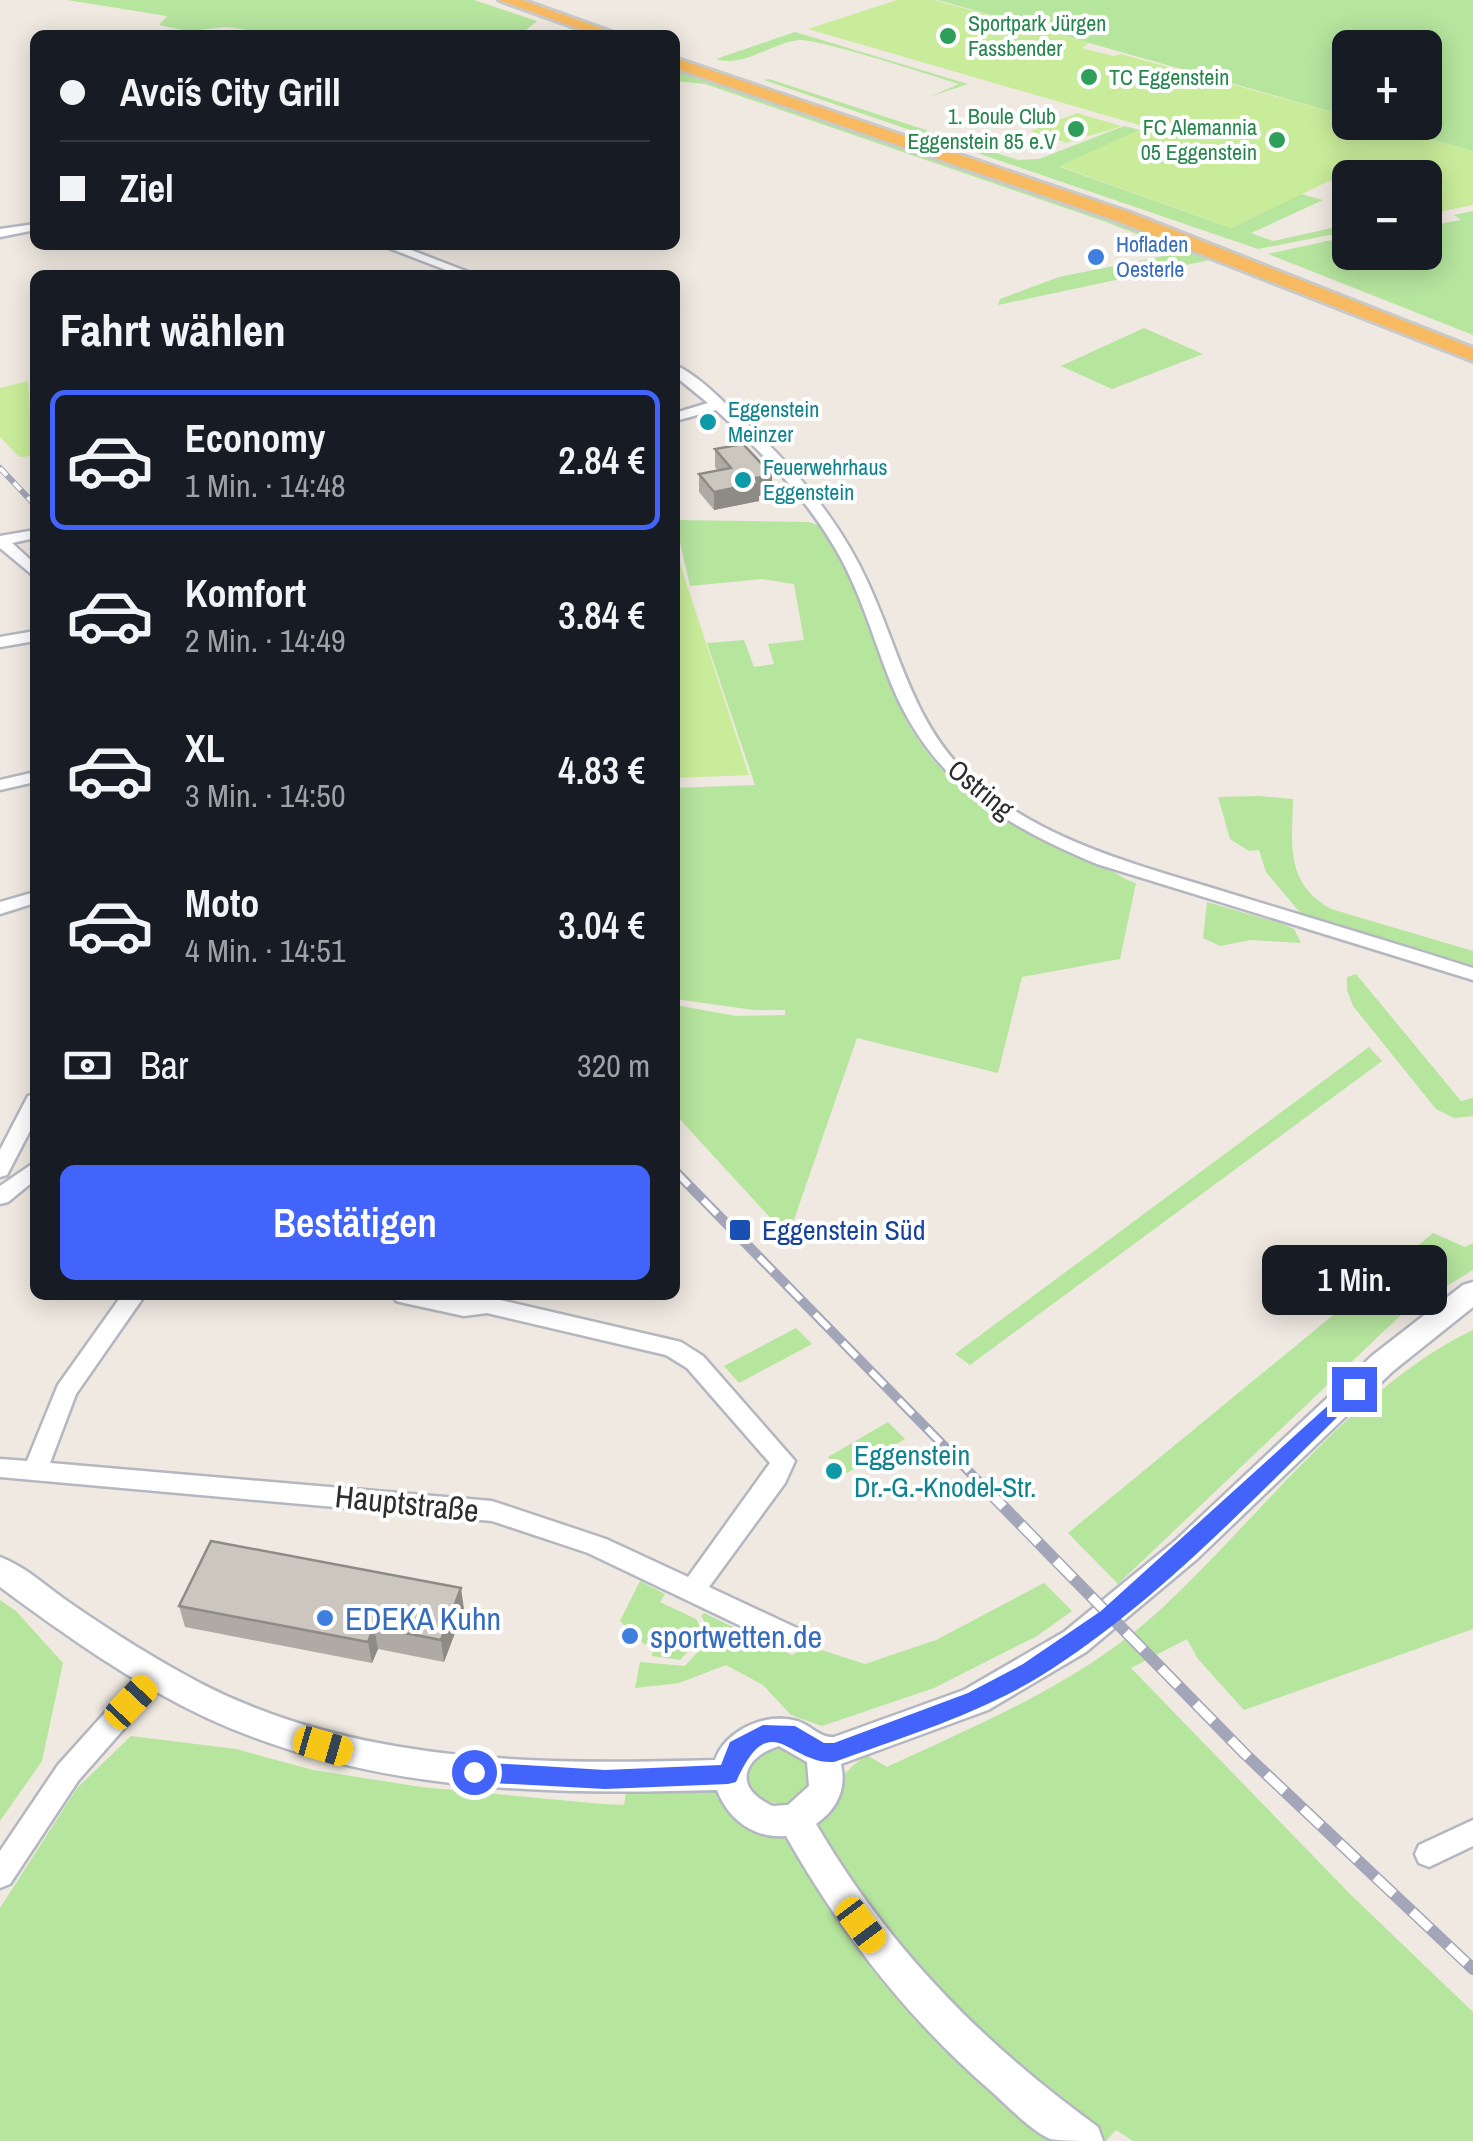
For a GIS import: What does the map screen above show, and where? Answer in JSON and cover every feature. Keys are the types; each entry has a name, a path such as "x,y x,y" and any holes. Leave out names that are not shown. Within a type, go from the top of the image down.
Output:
{"highway":[{"path":"487,0 576,30"},
{"path":"508,0 597,30"},
{"path":"680,62 1152,218 1473,344"},
{"path":"680,62 1124,217 1473,355"}],"street":[{"path":"0,233 30,228"},
{"path":"401,250 456,270"},
{"name":"Ostring","path":"680,373 781,467 824,520 857,575 907,703 927,739 953,772 982,797 1056,841 1103,860 1473,974"},
{"path":"680,416 717,405"},
{"path":"0,541 30,535"},
{"path":"0,541 30,568"},
{"path":"0,642 30,637"},
{"path":"0,785 30,778"},
{"path":"0,908 30,899"},
{"path":"0,1170 30,1112"},
{"path":"0,1197 30,1173"},
{"path":"820,1753 834,1752 976,1700 1075,1642 1186,1550 1368,1376 1473,1292"},
{"path":"36,1470 66,1391 130,1300"},
{"path":"427,1300 464,1308 487,1305 672,1348 695,1362 778,1450 783,1461 777,1476 692,1590"},
{"path":"1437,1322 1473,1306"},
{"name":"Hauptstraße","path":"0,1468 482,1509 560,1532 790,1637"},
{"path":"0,1570 75,1624 156,1674 218,1708 292,1738 441,1770 605,1779 728,1775"},
{"path":"0,1874 68,1773 156,1674"},
{"path":"763,1734 795,1735 820,1753 828,1784 822,1799 794,1819 774,1821 756,1817 740,1806 730,1791 728,1775 738,1749 763,1734"},
{"path":"794,1819 848,1908 912,1988 992,2069 1084,2141"},
{"path":"1430,1854 1473,1832"}],"green space":[{"path":"67,0 474,0 537,21 526,30 182,30 159,25 167,16"},
{"name":"FC Alemannia 05 Eggenstein","path":"897,0 934,0 1089,43 1082,48 1114,56 1121,54 1332,112 1332,140 1433,140 1473,151 1473,205 1442,211 1442,160 1332,160 1332,182 1231,228 1059,166 1146,127 808,29"},
{"path":"938,0 1473,0 1473,151 1433,140 1442,140 1442,30 1332,30 1332,112"},
{"path":"795,32 968,84 929,97 959,84 810,41 789,42 737,60 716,59"},
{"path":"680,69 1219,258 998,305 1000,299 1059,277 1184,252 705,84 680,82"},
{"path":"764,80 1018,160 1039,159 1124,126 1140,130 1060,167 1231,228 1301,194 1323,200 1251,233 1273,241 1332,228 1332,235 1258,249"},
{"name":"1. Boule Club Eggenstein 85 e.V","path":"1077,113 1121,126 1067,143 1031,131"},
{"path":"1473,211 1473,335 1268,254 1332,240 1332,270 1442,270 1442,223 1461,220 1454,215"},
{"path":"1144,328 1203,354 1112,389 1061,366"},
{"path":"28,381 30,456 19,457 0,437 0,388"},
{"path":"680,520 809,522 822,527 855,591 898,703 934,761 982,805 1010,823 1136,883 1120,959 1022,977 998,1073 857,1038 788,1237 680,1119 680,1006 736,1016 785,1015 785,1010 754,1010 680,1000 680,788 755,785 707,643 744,640 754,667 774,664 768,644 804,640 794,584 762,579 690,586 680,542"},
{"path":"680,563 749,775 680,778"},
{"path":"1218,797 1293,799 1294,862 1298,875 1316,899 1331,909 1473,951 1473,967 1303,916 1266,872 1259,850 1249,851 1230,839"},
{"path":"1207,902 1283,924 1294,929 1301,943 1250,940 1220,946 1203,938"},
{"path":"1356,974 1461,1101 1473,1098 1473,1116 1454,1118 1436,1109 1353,1006 1347,977"},
{"path":"1369,1047 1382,1061 970,1365 955,1354"},
{"path":"1433,1233 1465,1247 1473,1243 1473,1270 1403,1313 1118,1584 1068,1533"},
{"path":"796,1328 812,1344 739,1383 724,1366"},
{"path":"1473,1330 1473,1629 1244,1710 1198,1659 1187,1639 1131,1668 1351,1895 1473,2012 1473,2141 1133,2141 1116,2130 1106,2141 0,2141 0,1908 77,1788 131,1736 236,1749 313,1770 421,1787 624,1805 626,1792 715,1791 784,1838 796,1856 821,1845 814,1826 835,1786 857,1762 867,1755 887,1767 1058,1684 1122,1642 1189,1582 1344,1423 1428,1355"},
{"path":"888,1422 905,1439 845,1474 828,1457"},
{"path":"640,1581 665,1594 660,1602 696,1619 704,1634 680,1660 652,1656 654,1643 650,1640 645,1645 620,1621"},
{"path":"1044,1583 1072,1611 1037,1636 934,1688 822,1726 791,1715 763,1685 726,1665 679,1683 635,1688 640,1662 685,1666 713,1635 701,1616 704,1613 792,1655 809,1646 865,1664 936,1640"},
{"path":"0,1600 16,1611 63,1663 42,1761 0,1821"},
{"path":"777,1746 804,1757 810,1771 811,1783 806,1792 788,1803 761,1799 748,1790 750,1760"}],"building":[{"path":"743,444 772,475 755,478 759,483 714,492 699,474 731,468 715,449"},
{"name":"EDEKA Kuhn","path":"211,1541 461,1588 441,1640 374,1627 368,1642 179,1606"}],"railway":[{"path":"0,468 30,500"},
{"path":"680,1176 988,1491"},
{"path":"986,1489 1245,1754 1473,1969"}],"place":[{"name":"Sportpark Jürgen Fassbender","path":"948,36"},
{"name":"TC Eggenstein","path":"1089,77"},
{"name":"1. Boule Club Eggenstein 85 e.V","path":"1076,129"},
{"name":"FC Alemannia 05 Eggenstein","path":"1277,140"},
{"name":"Hofladen Oesterle","path":"1096,257"},
{"name":"Eggenstein Meinzer","path":"708,422"},
{"name":"Feuerwehrhaus Eggenstein","path":"743,480"},
{"name":"Eggenstein Süd","path":"740,1230"},
{"name":"Eggenstein Dr.-G.-Knodel-Str.","path":"834,1471"},
{"name":"EDEKA Kuhn","path":"325,1618"},
{"name":"sportwetten.de","path":"630,1636"}],"route":[{"path":"474,1772 605,1779 728,1775 738,1749 763,1734 795,1735 820,1753 834,1752 976,1700 1031,1671 1108,1618 1186,1550 1354,1389"}]}
